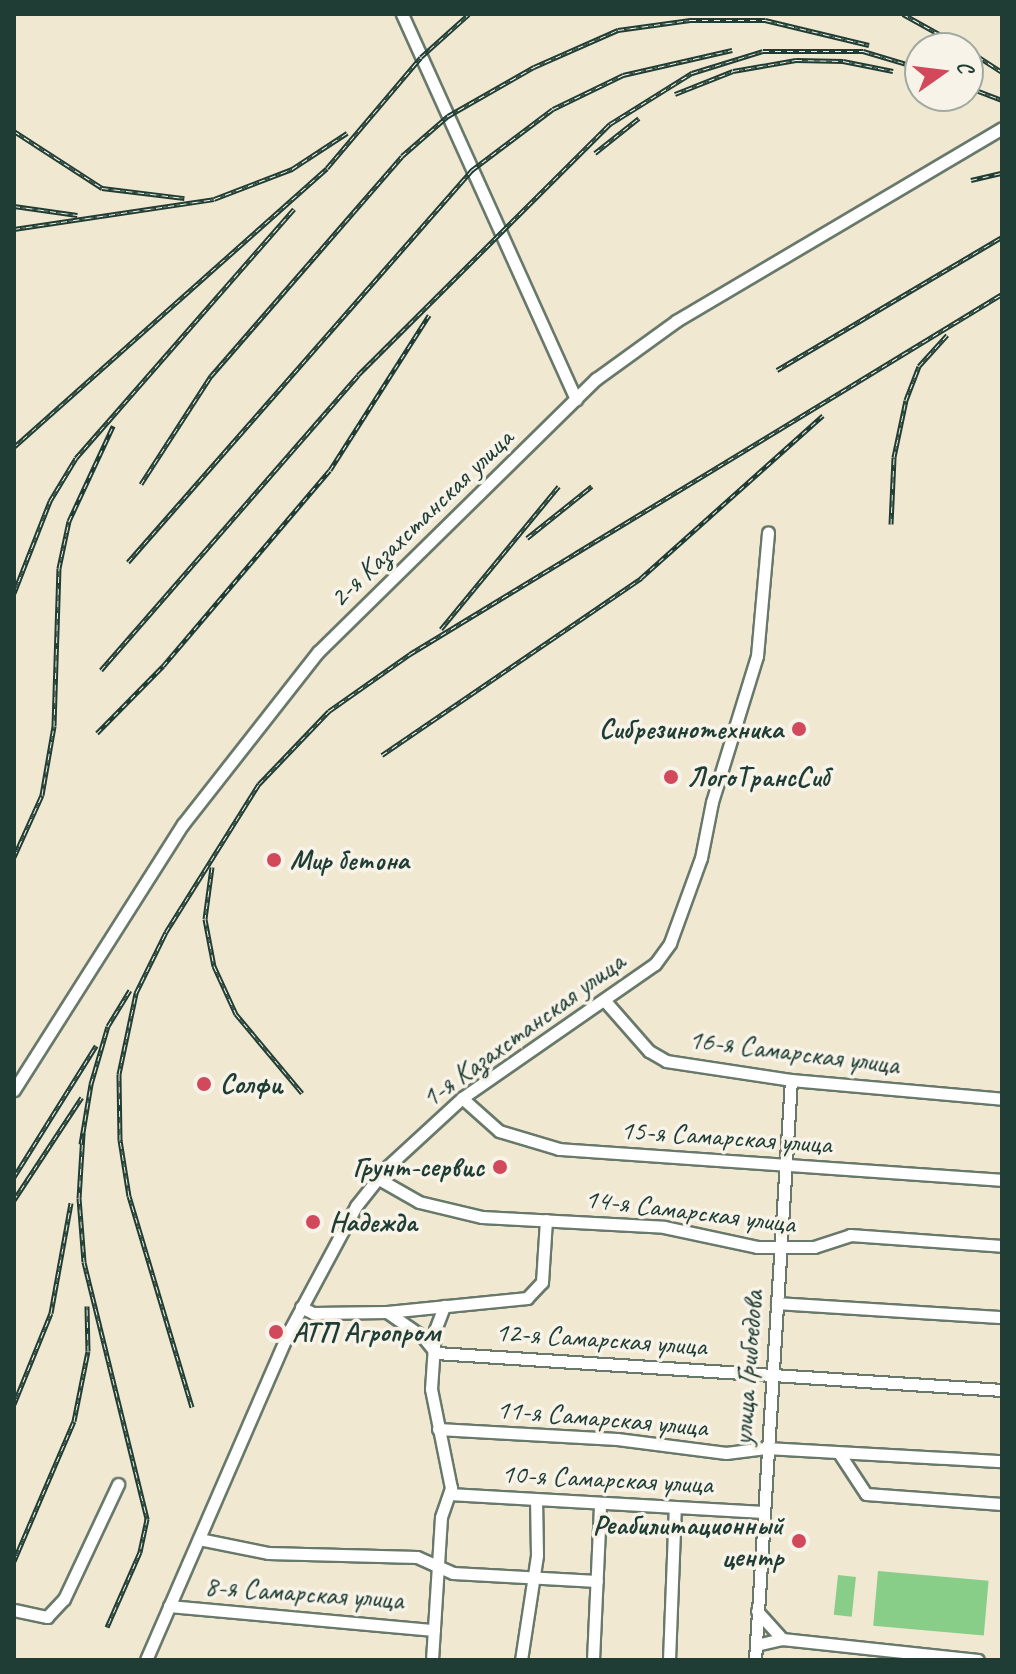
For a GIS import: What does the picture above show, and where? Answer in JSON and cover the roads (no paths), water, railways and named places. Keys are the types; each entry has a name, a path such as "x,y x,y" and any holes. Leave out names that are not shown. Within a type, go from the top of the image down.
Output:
{"street":[{"path":"402,14 576,400"},
{"name":"2-я Казахстанская улица","path":"14,1090 183,824 318,652 576,400 676,321 1002,128"},
{"name":"1-я Казахстанская улица","path":"146,1660 301,1307 345,1223 377,1178 462,1098 605,1001 663,955 701,858 712,802 757,656 768,532"},
{"name":"16-я Самарская улица","path":"605,1001 659,1058 791,1080 1002,1099"},
{"name":"улица Грибоедова","path":"755,1660 791,1080"},
{"name":"15-я Самарская улица","path":"462,1098 499,1131 559,1149 1002,1180"},
{"name":"14-я Самарская улица","path":"377,1178 419,1202 453,1211 664,1227 781,1249 814,1247 850,1235 1002,1246"},
{"path":"301,1307 326,1314 387,1312 527,1298 537,1292 546,1220"},
{"path":"777,1303 1002,1317"},
{"path":"432,1660 441,1517 450,1494 431,1389 436,1353 435,1330 444,1306"},
{"path":"387,1312 423,1337 436,1353"},
{"name":"12-я Самарская улица","path":"436,1353 1002,1390"},
{"name":"11-я Самарская улица","path":"438,1429 617,1439 726,1453 766,1448 1002,1461"},
{"path":"839,1453 866,1494 1002,1504"},
{"path":"14,1610 47,1617 64,1599 118,1484"},
{"name":"10-я Самарская улица","path":"450,1494 762,1512"},
{"path":"521,1660 533,1578 536,1499"},
{"path":"593,1660 600,1505"},
{"path":"669,1660 675,1507"},
{"path":"199,1539 268,1553 417,1557 453,1573 597,1581"},
{"name":"8-я Самарская улица","path":"169,1606 434,1630"},
{"path":"757,1611 782,1639"},
{"path":"756,1645 782,1639 978,1660"}],"railway":[{"path":"14,447 327,168 421,57 469,14"},
{"path":"903,14 935,32"},
{"path":"141,484 211,376 402,156 448,116 534,67 618,30 690,20 765,20 869,45"},
{"path":"128,562 472,170 553,109 623,75 732,50"},
{"path":"101,670 358,375 610,124 692,73 763,51 863,51 904,63"},
{"path":"675,94 733,71 796,60 843,61 893,71"},
{"path":"984,60 1002,72"},
{"path":"984,93 1002,100"},
{"path":"595,153 639,118"},
{"path":"14,131 102,188 184,198"},
{"path":"14,229 214,199 292,169 347,133"},
{"path":"971,180 1002,173"},
{"path":"14,206 77,215"},
{"path":"14,593 50,501 76,458 294,209"},
{"path":"777,370 1002,237"},
{"path":"192,1407 129,1196 120,1140 119,1074 136,993 166,932 259,784 329,711 410,654 1002,294"},
{"path":"97,733 163,666 330,470 429,315"},
{"path":"891,524 894,457 906,400 919,366 947,335"},
{"path":"382,755 641,578 823,415"},
{"path":"14,857 42,795 54,726 59,568 69,521 113,426"},
{"path":"441,629 559,486"},
{"path":"527,538 592,486"},
{"path":"212,867 205,919 214,966 236,1014 302,1093"},
{"path":"81,1144 91,1084 108,1026 130,990"},
{"path":"14,1177 96,1046"},
{"path":"14,1200 82,1097"},
{"path":"83,1133 79,1198 84,1262 147,1519 140,1552 107,1627"},
{"path":"14,1404 51,1313 71,1203"},
{"path":"14,1561 74,1421 88,1351 87,1306"}],"place":[{"name":"Сибрезинотехника","path":"799,729"},
{"name":"ЛогоТрансСиб","path":"671,777"},
{"name":"Мир бетона","path":"274,860"},
{"name":"Солфи","path":"204,1084"},
{"name":"Грунт-сервис","path":"500,1167"},
{"name":"Надежда","path":"313,1222"},
{"name":"АТП Агропром","path":"276,1332"},
{"name":"Реабилитационный центр","path":"799,1541"}]}
